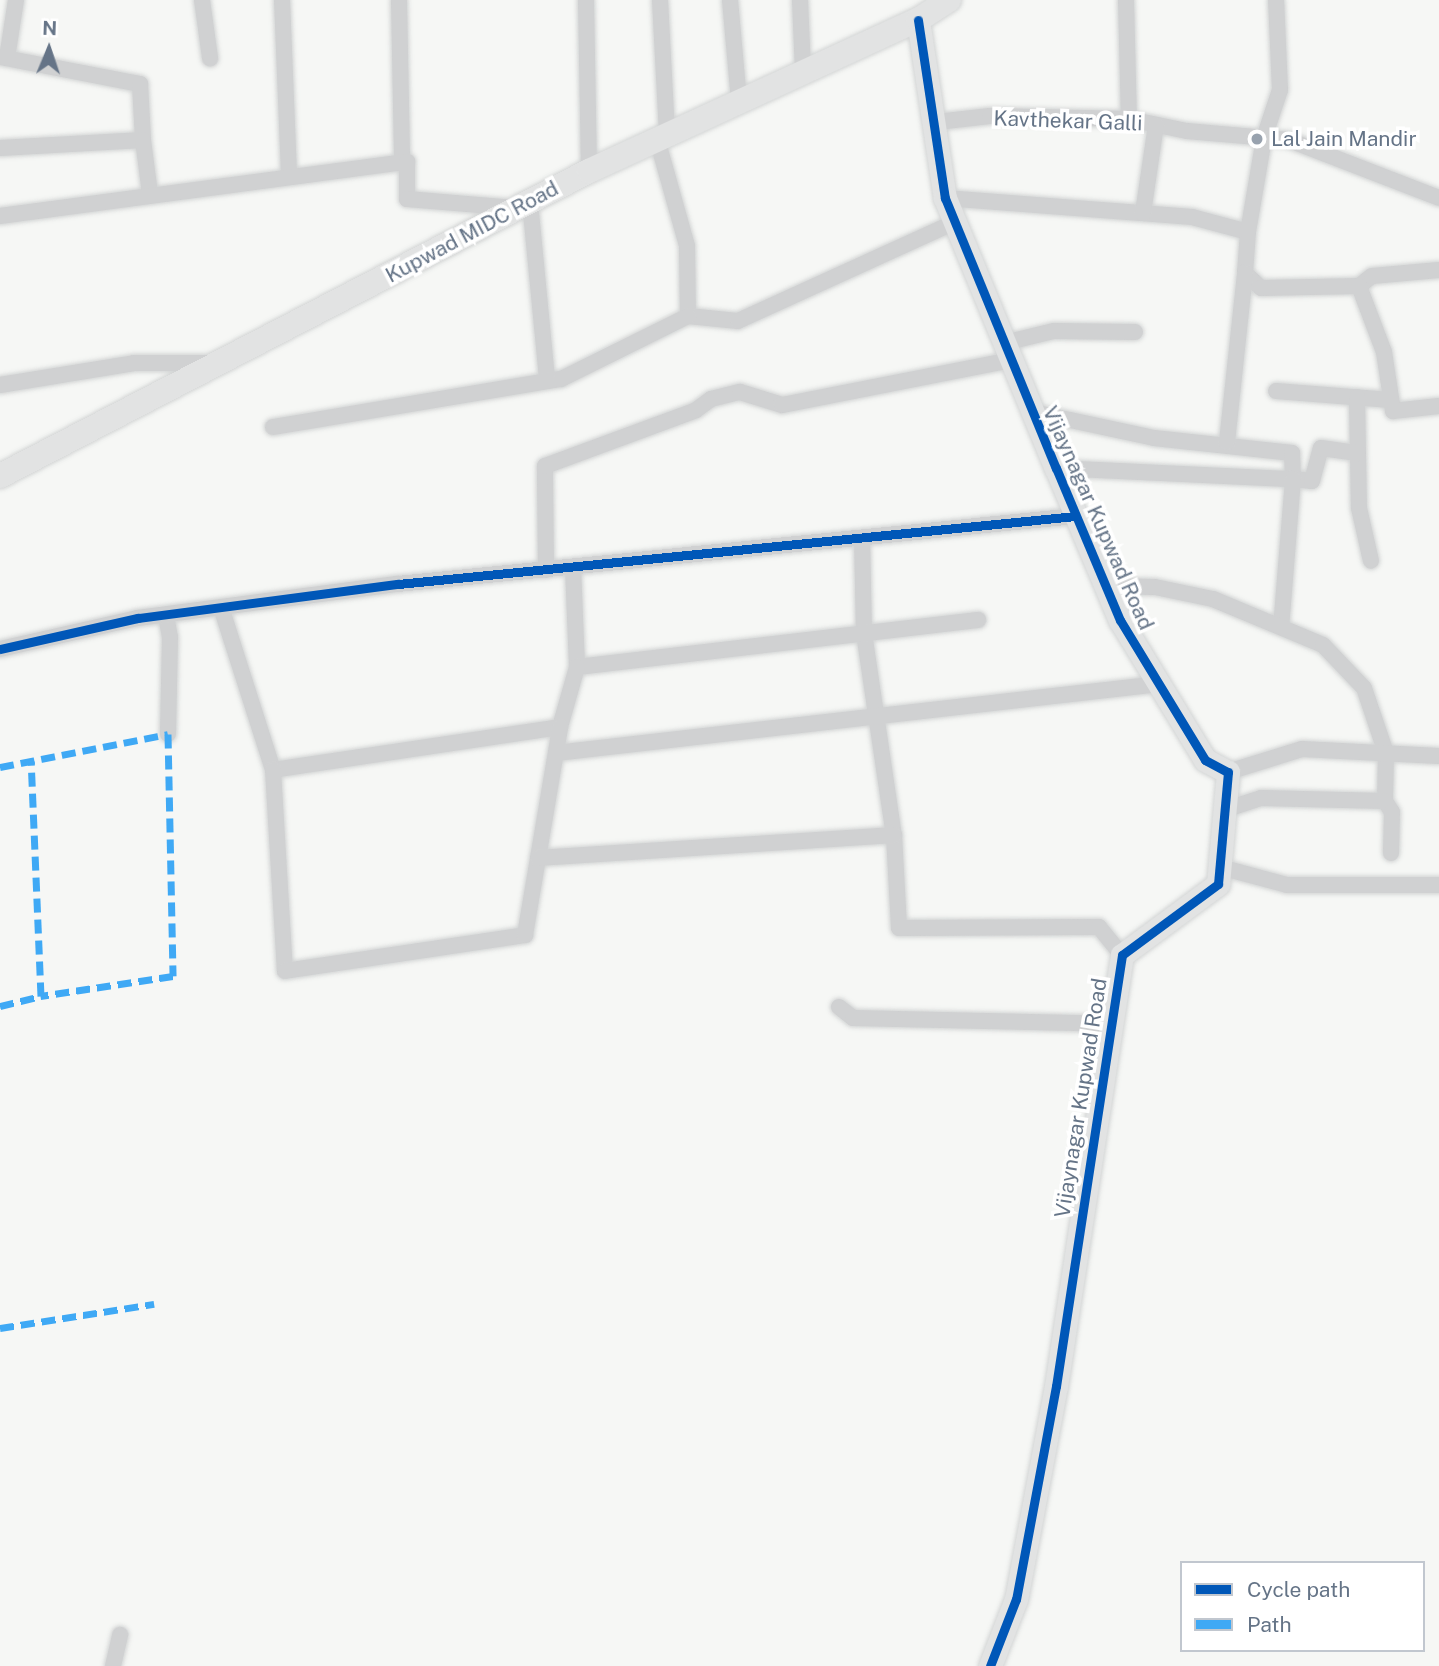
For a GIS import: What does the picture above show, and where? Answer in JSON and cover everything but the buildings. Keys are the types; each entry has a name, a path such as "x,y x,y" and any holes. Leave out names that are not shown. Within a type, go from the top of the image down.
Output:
{"main road":[{"name":"Kupwad MIDC Road","path":"0,476 589,171 918,20 949,0"}],"street":[{"path":"16,0 4,58 140,84 150,194"},
{"path":"202,0 210,58"},
{"path":"282,0 289,175"},
{"path":"399,0 402,162"},
{"path":"586,0 589,171"},
{"path":"660,0 662,137 687,246 688,316"},
{"path":"730,0 739,101"},
{"path":"800,0 803,71"},
{"path":"1126,0 1129,119"},
{"path":"1227,442 1248,232 1264,138 1280,89 1276,0"},
{"name":"Vijaynagar Kupwad Road","path":"918,20 937,122 945,198 1056,468 1105,586 1159,684 1205,760 1228,772 1227,809 1218,884 1122,955 1108,1024 1048,1426 1016,1600 990,1666"},
{"name":"Kavthekar Galli","path":"937,122 990,116 1129,119 1156,125 1289,141 1439,198"},
{"path":"1143,213 1156,125"},
{"path":"0,148 143,140"},
{"path":"0,216 289,175 407,162 407,199 524,205 547,380"},
{"path":"945,198 1192,217 1248,232"},
{"path":"273,427 561,379 688,316 738,321 955,222"},
{"path":"1245,273 1261,288 1359,286 1372,275 1439,270"},
{"path":"1359,286 1384,352 1393,411 1439,406"},
{"path":"545,569 545,466 696,410 711,399 740,393 782,405 1008,351 1055,331 1135,332"},
{"path":"0,385 134,363 221,363"},
{"path":"1276,391 1391,400"},
{"path":"1357,397 1359,508 1371,561"},
{"path":"1033,412 1154,438 1227,442 1292,453 1293,479 1281,627"},
{"path":"1056,468 1312,481 1321,448 1358,453"},
{"path":"0,649 166,615 221,607 545,569 1076,516"},
{"path":"862,538 864,633 894,835 898,928 1099,926 1122,955"},
{"path":"221,607 273,770 285,971 525,935 560,727 577,667 573,567"},
{"path":"1105,586 1155,587 1213,599 1323,645 1358,679 1386,753 1385,801 1392,812 1391,853"},
{"path":"166,615 170,637 168,734"},
{"path":"577,667 978,620"},
{"path":"556,753 1159,684"},
{"path":"273,770 560,727"},
{"path":"1228,772 1302,749 1439,756"},
{"path":"1227,809 1261,798 1385,801"},
{"path":"538,858 894,835"},
{"path":"1220,867 1287,885 1439,885"},
{"path":"839,1007 853,1018 1108,1024"},
{"path":"113,1666 120,1635"}],"marked path":[{"path":"0,767 168,734 173,976 41,996"},
{"path":"0,1006 41,996 31,761"},
{"path":"0,1328 154,1304"}],"cycle path":[{"path":"918,20 945,198 1056,468 1120,620 1205,760 1228,772 1218,884 1122,955 1056,1386 1016,1599 990,1666"},
{"path":"0,649 138,618 398,584 1076,516"}],"place":[{"name":"Lal Jain Mandir","path":"1257,139"}]}
